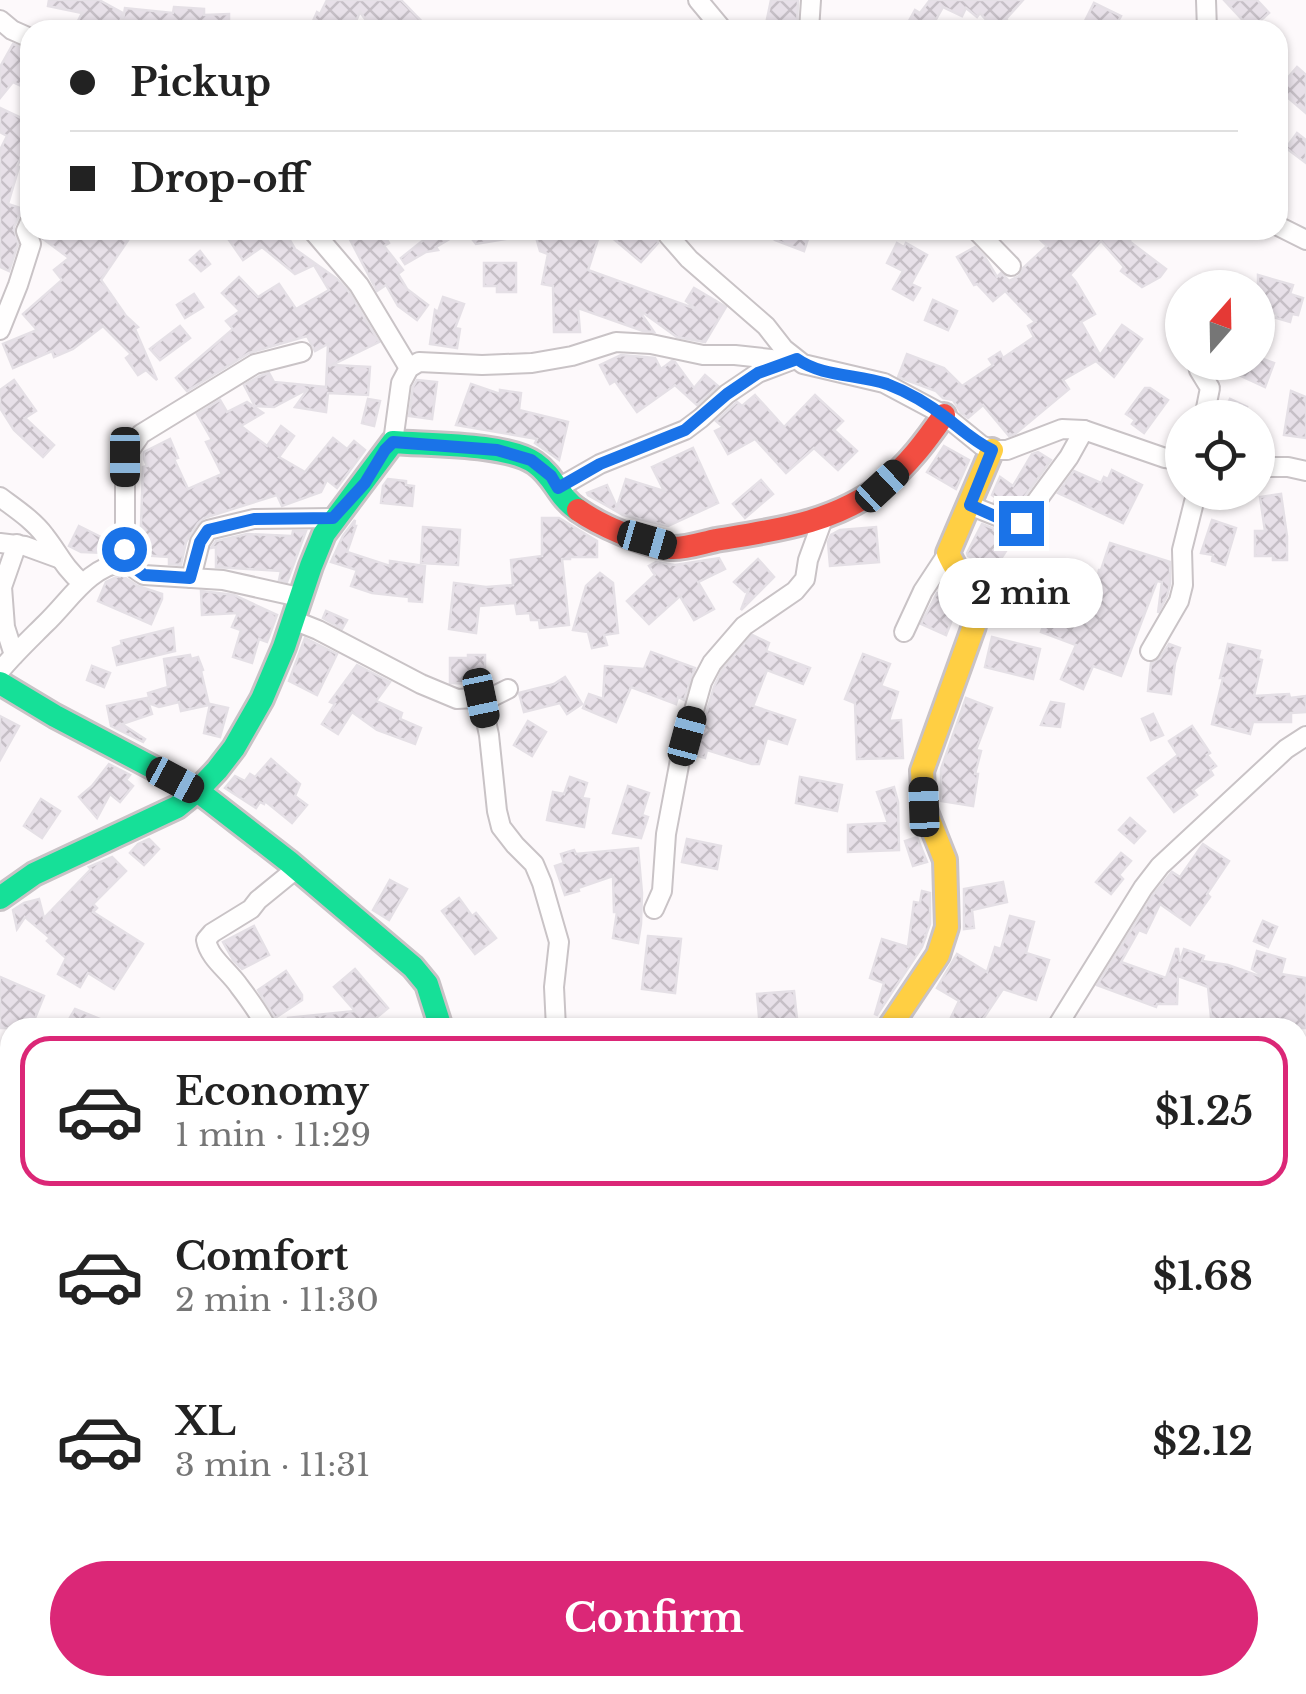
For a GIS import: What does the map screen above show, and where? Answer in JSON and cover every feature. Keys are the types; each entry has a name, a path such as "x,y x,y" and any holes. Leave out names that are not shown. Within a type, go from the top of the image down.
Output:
{"street":[{"path":"698,0 714,20"},
{"path":"0,330 18,286 29,240"},
{"path":"321,240 359,285 409,368"},
{"path":"673,240 688,259 766,326 793,360"},
{"path":"986,240 1011,266"},
{"path":"0,898 34,874 162,814 199,792 220,770 265,690 322,537 393,442 401,384 409,368 419,362 532,363 616,342 702,354 793,360 884,383 944,415 992,450 1007,450 1062,429 1084,430 1165,458"},
{"path":"126,561 125,457 141,434 246,369 302,352"},
{"path":"558,488 600,464 685,430 758,373 793,360"},
{"path":"393,442 497,450 531,460 551,476 565,501 588,516 621,533 672,548 794,526 848,508 882,486 914,457 944,415"},
{"path":"970,505 1019,526 1084,430"},
{"path":"904,632 923,591 948,553 992,450"},
{"path":"1275,467 1306,471"},
{"path":"0,497 36,526 66,568 82,583"},
{"path":"1150,651 1179,602 1184,585 1182,550 1192,510"},
{"path":"190,578 200,542 208,530 254,519 333,518"},
{"path":"654,909 662,892 666,834 680,760 702,682 712,662 744,626 784,599 805,579 823,519"},
{"path":"14,655 5,627 2,587 8,544 58,558"},
{"path":"896,1018 938,955 946,927 945,860 924,807 922,771 974,626 967,586 948,553"},
{"path":"126,561 144,575 223,580 299,597"},
{"path":"0,671 82,583 102,568 126,561"},
{"path":"293,620 457,699 492,697 508,689"},
{"path":"0,683 199,792 414,967 428,984 438,1018"},
{"path":"481,698 501,826 534,864 559,942 556,1018"},
{"path":"1062,1018 1160,866 1306,736"},
{"path":"260,1018 238,983 210,952 206,940 252,909 296,869"}],"building":[{"path":"49,0 99,0 123,13 121,20 78,20 82,13 48,6"},
{"path":"327,0 401,0 420,20 366,20 360,12 356,20 313,20 317,12 320,14"},
{"path":"771,0 798,0 797,20 767,20"},
{"path":"930,0 1023,0 1007,20 986,20 966,8 962,16 943,7 936,20 910,20 915,10 920,13"},
{"path":"1224,0 1257,0 1269,13 1261,20 1243,20"},
{"path":"1094,3 1121,16 1119,20 1086,20"},
{"path":"174,7 204,9 204,15 229,14 229,20 123,20 125,8 173,13"},
{"path":"13,44 20,46 20,85 13,82 0,98 0,67"},
{"path":"1297,67 1306,75 1306,113 1288,98 1288,77"},
{"path":"0,108 20,117 19,167 8,204 20,208 14,227 18,244 9,271 0,267 0,150 7,136 0,132"},
{"path":"1297,133 1306,140 1306,163 1288,150"},
{"path":"45,240 128,240 101,280 138,327 135,329 157,380 146,370 138,375 126,358 131,354 103,326 73,349 54,357 52,351 13,368 3,344 37,330 23,314 62,280 54,270 69,258"},
{"path":"229,240 290,240 295,249 337,279 379,342 332,365 370,367 368,395 328,393 326,412 295,407 308,389 274,407 255,406 244,385 269,373 274,382 326,387 328,344 315,351 307,336 249,353 187,391 176,378 233,329 226,321 240,311 222,293 239,277 258,297 279,284 296,309 329,290 314,265 295,274 262,247 243,260"},
{"path":"350,240 387,240 384,246 403,270 398,274 407,289 428,305 417,320 398,306 386,285 377,291"},
{"path":"424,240 448,240 436,247 438,250 405,264 401,258"},
{"path":"537,240 598,240 588,270 696,309 686,301 694,288 726,307 705,342 677,337 638,309 654,332 578,308 580,332 554,332 553,286 542,284 548,254 540,251"},
{"path":"615,240 657,240 641,262"},
{"path":"775,240 808,240 804,251"},
{"path":"1041,240 1130,240 1166,269 1142,287 1121,271 1124,267 1101,241 1070,275 1095,314 1081,322 1100,355 1122,325 1142,339 1114,377 1096,361 1063,380 1069,389 1009,436 983,405 968,418 953,400 898,377 907,354 944,368 962,386 993,365 989,359 1000,352 1003,358 1034,337 1028,326 1035,322 1005,291 993,301 974,285 957,257 975,247 997,277 1001,273 1009,281 1019,276 1047,246"},
{"path":"897,243 904,247 906,243 927,255 911,284 920,288 913,300 893,289 903,271 887,263"},
{"path":"200,251 210,264 201,271 190,260"},
{"path":"484,263 516,263 516,292 497,292 497,286 484,286"},
{"path":"1275,280 1293,285 1290,294 1303,298 1298,315 1292,314 1290,322 1276,318"},
{"path":"194,294 203,307 185,318 177,305"},
{"path":"443,297 464,304 455,328 460,329 457,348 430,344 435,310 438,312"},
{"path":"933,300 957,311 948,330 925,320"},
{"path":"180,326 190,338 160,360 150,349"},
{"path":"621,355 655,358 661,369 672,361 694,388 705,375 718,386 697,405 675,385 637,412 615,381 610,384 600,365"},
{"path":"14,380 36,411 25,418 54,445 43,457 14,430 0,408 0,390"},
{"path":"417,380 437,382 432,419 409,416"},
{"path":"471,384 500,394 500,390 521,393 519,410 568,422 559,460 535,443 537,439 456,425"},
{"path":"1145,388 1168,400 1144,433 1126,414"},
{"path":"1291,391 1306,397 1306,438 1284,435"},
{"path":"755,395 784,427 815,395 843,421 834,430 857,451 838,470 814,448 786,473 755,439 728,454 715,431 723,427 716,421 737,402 742,406"},
{"path":"368,399 380,401 374,426 362,423"},
{"path":"220,400 227,412 247,402 263,413 241,426 267,446 281,426 294,436 279,457 305,472 333,438 347,449 354,441 365,450 337,488 327,480 321,492 282,506 277,495 204,518 186,542 181,565 169,564 169,557 140,555 143,467 147,466 144,452 170,439 178,458 174,459 188,489 222,474 206,442 212,440 197,414"},
{"path":"944,446 969,460 956,489 927,472"},
{"path":"693,448 718,503 668,526 623,515 587,493 607,485 617,507 626,479 664,491 652,467"},
{"path":"1038,452 1051,460 1015,510 994,502 996,498 992,495 1000,477 1013,486 1032,454"},
{"path":"1112,470 1142,485 1123,523 1058,493 1074,471 1101,483"},
{"path":"388,479 414,486 412,506 381,503"},
{"path":"761,480 773,494 745,518 733,504"},
{"path":"1281,494 1287,560 1255,556 1255,531 1265,531 1262,510 1275,510 1275,495"},
{"path":"542,518 559,518 597,541 597,557 562,559 569,625 540,628 539,620 531,620 530,613 517,614 515,603 479,606 476,633 449,629 454,583 513,585 511,560 542,556"},
{"path":"355,520 347,552 390,566 390,561 425,566 422,602 351,586 357,570 331,562"},
{"path":"1212,520 1236,528 1225,565 1212,561 1213,555 1201,553"},
{"path":"982,524 1015,537 993,571 967,553"},
{"path":"79,526 111,542 106,553 81,552 69,546"},
{"path":"423,527 460,530 458,565 421,563"},
{"path":"876,527 879,562 830,566 831,535 840,530"},
{"path":"293,531 306,531 287,582 279,580 281,571 216,567 216,547 211,548 216,541 247,534 292,536"},
{"path":"1110,543 1170,562 1170,584 1158,613 1162,582 1157,581 1121,676 1093,666 1083,689 1061,679 1076,645 1041,632 1058,584 1094,597"},
{"path":"719,558 725,569 698,582 714,609 694,620 680,596 649,624 627,601 655,575 649,566 656,562 675,565"},
{"path":"758,559 774,577 741,610 749,589 745,592 734,582"},
{"path":"600,573 613,583 618,633 604,635 607,645 592,648 588,632 573,630 586,586"},
{"path":"121,575 162,594 151,624 98,601 106,582"},
{"path":"992,579 1004,589 994,600 985,586"},
{"path":"201,591 234,595 277,615 267,642 259,639 252,663 233,657 241,630 232,627 238,613 202,615"},
{"path":"937,593 953,600 956,610 946,635 921,624"},
{"path":"326,611 347,620 342,629 323,618"},
{"path":"173,628 175,651 117,665 113,648 122,645 121,641"},
{"path":"752,635 769,643 766,651 810,668 803,684 767,670 753,706 795,720 787,744 767,738 759,764 707,750 705,758 694,755 722,670"},
{"path":"992,637 1040,649 1033,679 985,667"},
{"path":"305,638 337,654 317,695 289,681"},
{"path":"1169,644 1180,648 1171,694 1148,691 1151,663 1160,658"},
{"path":"1228,644 1260,651 1258,659 1262,660 1254,696 1306,696 1306,712 1291,713 1291,722 1253,722 1250,734 1212,724"},
{"path":"651,652 695,668 684,700 678,697 676,704 631,687 616,722 583,708 589,694 603,699 605,666 644,669"},
{"path":"863,654 890,664 881,686 898,692 889,721 901,720 903,758 857,759 855,703 845,699"},
{"path":"190,655 191,659 198,657 203,670 209,705 181,711 179,702 159,707 151,704 148,693 168,687 164,659"},
{"path":"485,655 485,675 479,675 479,684 450,683 450,658"},
{"path":"357,665 390,682 376,701 402,713 400,719 421,728 415,744 377,730 352,712 338,734 322,724 335,704 330,702"},
{"path":"92,666 110,673 104,687 87,680"},
{"path":"565,677 582,704 567,714 560,703 524,712 519,693"},
{"path":"147,698 152,714 122,724 145,739 143,742 111,726 107,706"},
{"path":"966,698 992,708 976,750 981,751 973,806 941,801 941,769"},
{"path":"1051,702 1064,704 1060,727 1041,725"},
{"path":"210,704 228,708 220,737 204,733"},
{"path":"1153,714 1163,735 1151,740 1142,719"},
{"path":"0,716 19,726 0,760"},
{"path":"528,721 546,732 532,756 514,745"},
{"path":"1192,726 1216,766 1210,770 1213,775 1193,790 1197,795 1174,812 1148,778 1178,755 1169,741"},
{"path":"271,759 300,784 295,796 307,805 292,823 265,801 256,808 225,788 235,776 245,781 250,774 255,777"},
{"path":"109,764 130,775 126,780 133,786 120,802 110,794 97,818 79,797"},
{"path":"570,777 587,783 582,798 589,799 584,827 547,820 553,792 564,794"},
{"path":"800,777 842,785 837,811 796,803"},
{"path":"628,786 649,793 642,815 648,817 641,838 613,833"},
{"path":"894,787 899,850 848,852 848,825 888,823 877,792"},
{"path":"41,799 60,811 42,838 24,826"},
{"path":"1130,818 1145,831 1134,843 1119,830"},
{"path":"917,837 927,862 913,866 905,841"},
{"path":"149,839 159,849 144,865 130,853"},
{"path":"687,839 721,846 717,869 682,862"},
{"path":"1203,844 1229,861 1190,925 1160,904 1146,933 1139,930 1121,962 1166,978 1176,949 1180,962 1184,949 1204,956 1202,961 1259,976 1252,969 1257,951 1285,959 1281,974 1306,978 1306,1018 1211,1018 1208,987 1178,976 1177,1004 1156,1007 1097,985 1153,895 1172,872 1180,877"},
{"path":"638,848 642,893 638,943 613,938 617,912 613,876 565,895 555,866 564,863 561,854 574,850 576,854"},
{"path":"1121,853 1131,861 1119,875 1123,879 1111,894 1096,882"},
{"path":"112,857 126,871 93,904 97,908 93,912 143,944 114,989 88,973 80,987 58,974 66,958 47,941 50,938 25,917 17,929 13,910 39,899 44,918 89,867"},
{"path":"390,880 407,889 389,920 373,910"},
{"path":"1003,882 1007,902 972,910 974,928 964,929 964,889"},
{"path":"922,891 930,893 926,936 877,1015 884,983 870,978 882,939 908,947 914,902 920,903"},
{"path":"459,898 496,938 475,954 442,911"},
{"path":"1010,916 1034,922 1026,953 1049,960 1036,1000 1003,989 984,1018 951,1018 959,1001 937,988 957,954 987,972 995,947 1001,949"},
{"path":"1263,921 1277,927 1268,947 1254,941"},
{"path":"254,926 269,955 242,969 223,942"},
{"path":"648,936 681,939 675,993 642,989"},
{"path":"355,969 388,1008 376,1018 288,1018 355,1011 334,987"},
{"path":"286,971 302,1000 275,1018 258,990"},
{"path":"0,977 44,996 35,1018 0,1018"},
{"path":"794,991 797,1018 759,1018 757,994"},
{"path":"75,1009 98,1018 70,1018"}],"traffic: fast":[{"path":"0,898 34,874 177,807 217,770 262,699 324,534 393,442 487,448 522,456 542,469 578,510"},
{"path":"0,683 199,792 413,967 427,984 438,1018"}],"traffic: slow":[{"path":"896,1018 938,955 947,927 945,860 924,807 922,771 974,626 970,593 948,553 992,450"}],"traffic: jam":[{"path":"578,510 623,534 671,548 804,523 845,508 883,485 916,452 944,415"}],"route":[{"path":"124,549 126,561 144,575 190,578 200,542 208,530 254,519 333,518 365,483 393,442 497,450 531,460 551,476 558,488 600,464 685,430 758,373 797,359 906,393 992,450 970,505 1017,526 1021,523"}]}
